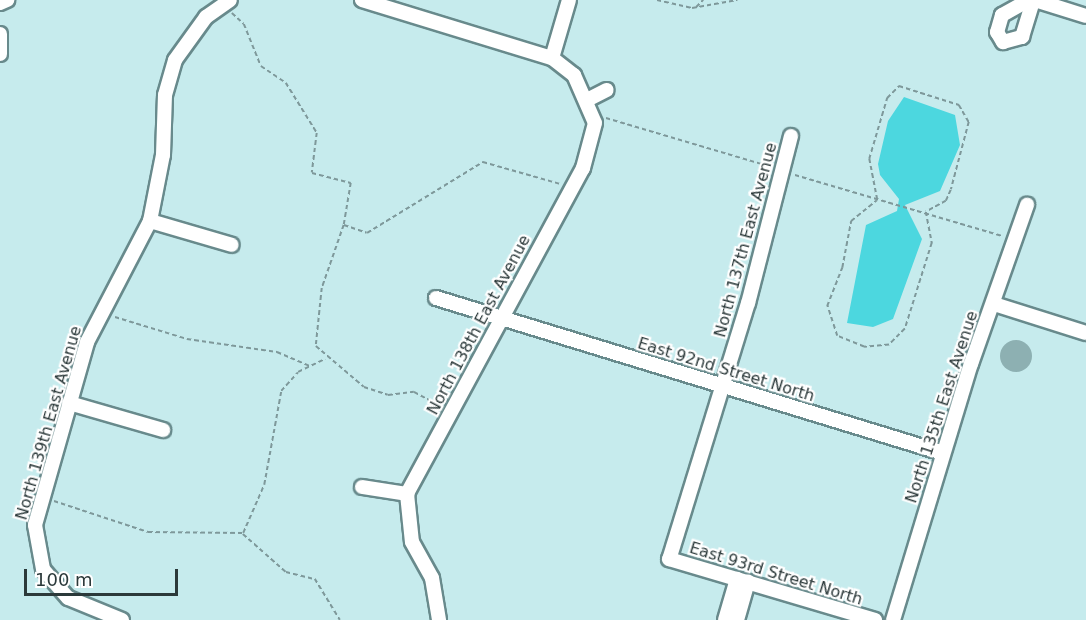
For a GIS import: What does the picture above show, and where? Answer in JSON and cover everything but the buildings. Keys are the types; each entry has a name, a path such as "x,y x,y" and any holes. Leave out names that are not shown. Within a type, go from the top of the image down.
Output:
{"street":[{"path":"0,3 7,0"},
{"path":"362,0 552,58 569,0"},
{"path":"1032,0 1086,16"},
{"name":"North 139th East Avenue","path":"122,620 68,598 44,569 35,525 69,403 100,313 150,221 172,68 194,30 226,2"},
{"path":"0,34 0,54"},
{"name":"North 138th East Avenue","path":"407,494 572,189 592,144 593,115 587,100 574,75 552,58"},
{"path":"587,100 607,90"},
{"name":"North 137th East Avenue","path":"669,559 723,386 791,136"},
{"name":"North 135th East Avenue","path":"893,620 943,453 1027,205"},
{"path":"150,221 232,245"},
{"name":"East 92nd Street North","path":"436,298 943,453"},
{"path":"994,304 1086,333"},
{"path":"69,403 163,430"},
{"path":"362,487 407,494 412,542 432,578 439,620"},
{"name":"East 93rd Street North","path":"669,559 874,620"},
{"path":"725,620 742,580"},
{"path":"737,620 742,580"}],"path":[{"path":"657,0 696,8 736,0"},
{"path":"696,8 703,0"},
{"path":"226,2 238,17 261,66 286,83 317,134 312,173 351,183 345,225 327,270 315,328 325,359 374,392 414,393 451,413"},
{"path":"877,200 869,159 887,98 899,86 959,105 969,122 946,201 926,212"},
{"path":"593,115 780,172 820,178 896,207 926,212 1016,240"},
{"path":"345,225 369,232 483,162 572,189"},
{"path":"877,200 851,221 843,268 827,306 837,336 864,347 889,345 905,329 932,243 926,212"},
{"path":"100,313 187,339 277,352 310,366"},
{"path":"243,533 264,485 281,391 310,366 325,359"},
{"path":"42,497 148,532 243,533 285,572 315,579 340,620"}],"water":[{"path":"904,97 955,115 960,145 940,191 905,205 922,239 893,319 873,327 847,323 866,225 897,211 899,199 880,175 878,164 888,121"}]}
